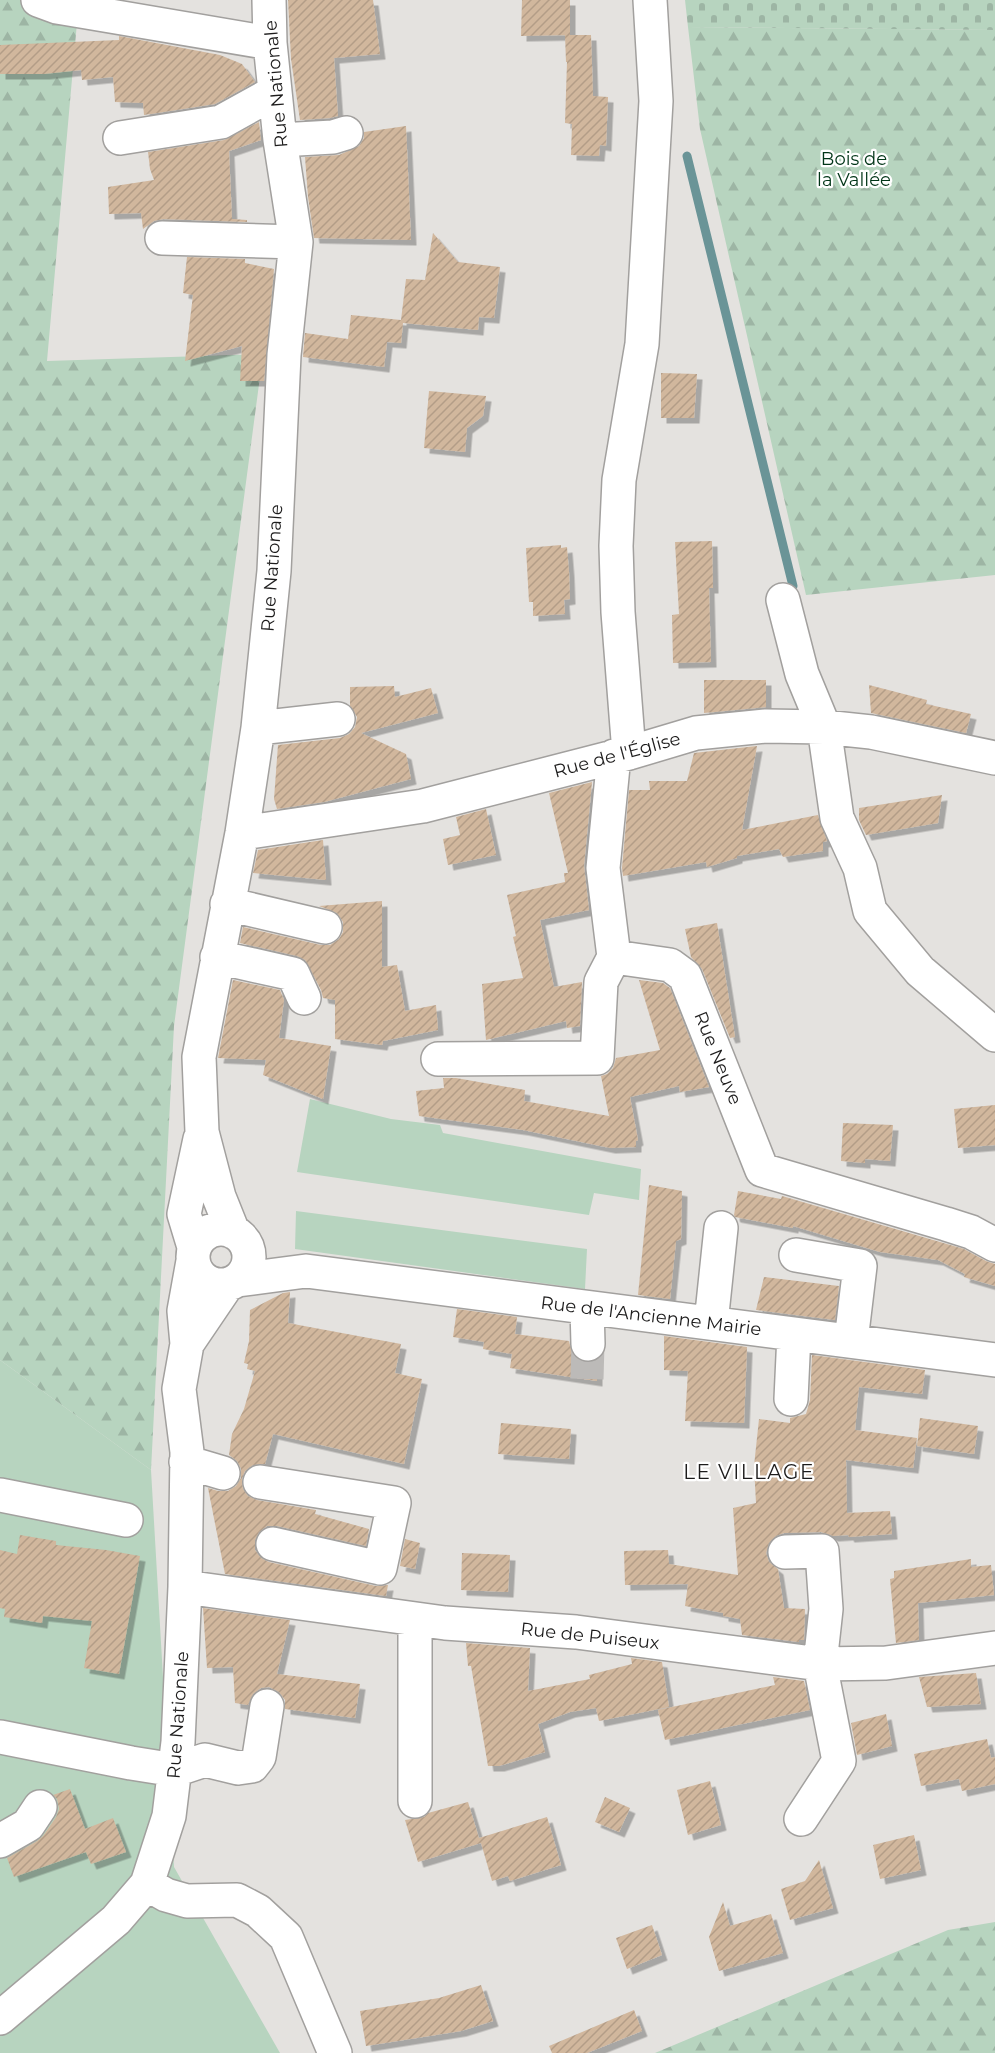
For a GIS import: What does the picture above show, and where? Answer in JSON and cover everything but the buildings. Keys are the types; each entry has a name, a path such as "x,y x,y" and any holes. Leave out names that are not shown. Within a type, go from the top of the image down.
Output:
{"street":[{"path":"39,0 57,8 270,43"},
{"name":"Rue Nationale","path":"237,1234 219,1197 202,1132 199,1057 242,832 258,728 274,571 284,355 296,242 280,140 270,43 269,0"},
{"path":"438,1059 597,1058 602,982 614,957 603,868 622,755 616,546 619,480 642,344 656,101 650,0"},
{"path":"120,138 221,122 275,92"},
{"path":"280,140 333,137 346,133"},
{"path":"162,238 296,242"},
{"path":"783,600 802,674 824,727 837,818 860,868 870,912 920,971 995,1035"},
{"path":"258,728 338,719"},
{"name":"Rue de l'Église","path":"242,832 423,806 622,755 696,733 766,726 824,727 871,732 995,758"},
{"path":"227,904 325,927"},
{"path":"217,957 292,974 304,998"},
{"name":"Rue Neuve","path":"614,957 670,965 686,976 762,1170 971,1232 995,1245"},
{"name":"Rue Nationale","path":"0,2018 116,1920 147,1884 158,1856 169,1816 175,1770 192,1443 179,1389 187,1344 184,1311 193,1254 184,1214 202,1132"},
{"path":"711,1323 721,1228"},
{"path":"226,1229 237,1234 246,1243 249,1259 244,1274 232,1282 211,1284 204,1280 198,1275 193,1254 203,1235 210,1231 226,1229"},
{"name":"Rue de l'Ancienne Mairie","path":"237,1234 286,1256 306,1271"},
{"path":"796,1255 860,1266 851,1341"},
{"name":"Rue de l'Ancienne Mairie","path":"232,1282 306,1271 607,1303 711,1323 995,1360"},
{"name":"Rue Nationale","path":"187,1344 232,1282"},
{"path":"588,1344 607,1303"},
{"path":"791,1399 794,1334"},
{"path":"192,1443 223,1473"},
{"path":"260,1482 394,1503 380,1568"},
{"path":"0,1495 126,1520"},
{"path":"273,1544 396,1571 402,1617 415,1801"},
{"path":"785,1552 822,1551 826,1609 820,1664 839,1761 801,1819"},
{"name":"Rue de Puiseux","path":"185,1587 402,1617 576,1632 820,1664 886,1663 995,1648"},
{"path":"0,1737 175,1770 205,1760 238,1768 252,1766 260,1757 267,1706"},
{"path":"0,1841 28,1825 40,1807"},
{"path":"147,1884 166,1895 187,1901 237,1900 258,1911 286,1937 335,2053"}],"green space":[{"path":"0,0 79,0 47,361 263,354 174,1026 151,1470 0,1360"},
{"path":"685,0 995,0 995,30 688,27"},
{"name":"Bois de la Vallée","path":"688,27 995,30 995,575 806,595 700,129"},
{"path":"310,1099 391,1119 440,1125 443,1133 641,1169 639,1200 594,1193 589,1215 297,1172"},
{"path":"296,1211 587,1249 585,1289 295,1249"},
{"path":"0,1360 151,1470 174,1867 280,2053 0,2053"},
{"path":"995,1922 995,2053 655,2053 948,1930"}],"waterway":[{"path":"687,156 793,586"}],"tunnel":[{"path":"587,1379 588,1344"}],"district":[{"name":"LE VILLAGE","path":"749,1472"}]}
